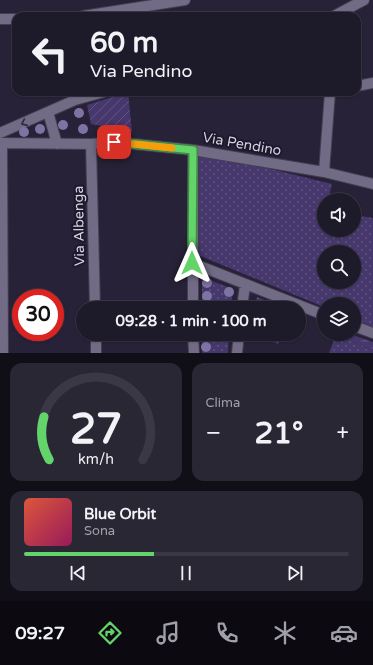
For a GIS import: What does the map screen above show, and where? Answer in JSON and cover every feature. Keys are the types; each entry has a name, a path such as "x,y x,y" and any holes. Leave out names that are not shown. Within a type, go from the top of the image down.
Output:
{"street":[{"path":"108,12 185,0"},
{"path":"339,12 349,4 364,0"},
{"path":"0,19 12,19"},
{"path":"361,85 373,83"},
{"path":"3,353 1,140 75,96"},
{"path":"324,172 330,96"},
{"path":"48,112 57,144"},
{"name":"Via Pendino","path":"1,140 57,144 92,144 114,142 193,150 324,172 373,184"},
{"name":"Via Albenga","path":"92,144 95,301"},
{"path":"193,150 193,301"},
{"path":"192,263 317,312"},
{"path":"243,301 245,284"},
{"path":"361,329 373,333"},
{"path":"96,341 96,353"},
{"path":"193,341 194,353"},
{"path":"237,353 238,341"}],"green space":[{"path":"115,96 128,96 132,132 91,124 87,105"},
{"path":"198,154 263,167 332,184 330,193 317,193 317,237 361,237 361,216 373,218 373,327 361,322 361,297 317,297 317,304 198,255"},
{"path":"207,279 233,289 232,301 202,301 202,282"},
{"path":"257,297 267,301 256,301"},
{"path":"361,338 373,342 373,350 351,341 361,341"},
{"path":"202,341 229,341 228,353 202,353"},
{"path":"271,341 279,341 278,344"},
{"path":"334,341 351,341 373,350 373,353 329,353"}],"slow traffic":[{"path":"134,144 172,148"}],"route":[{"path":"114,142 193,150 192,263"}]}
